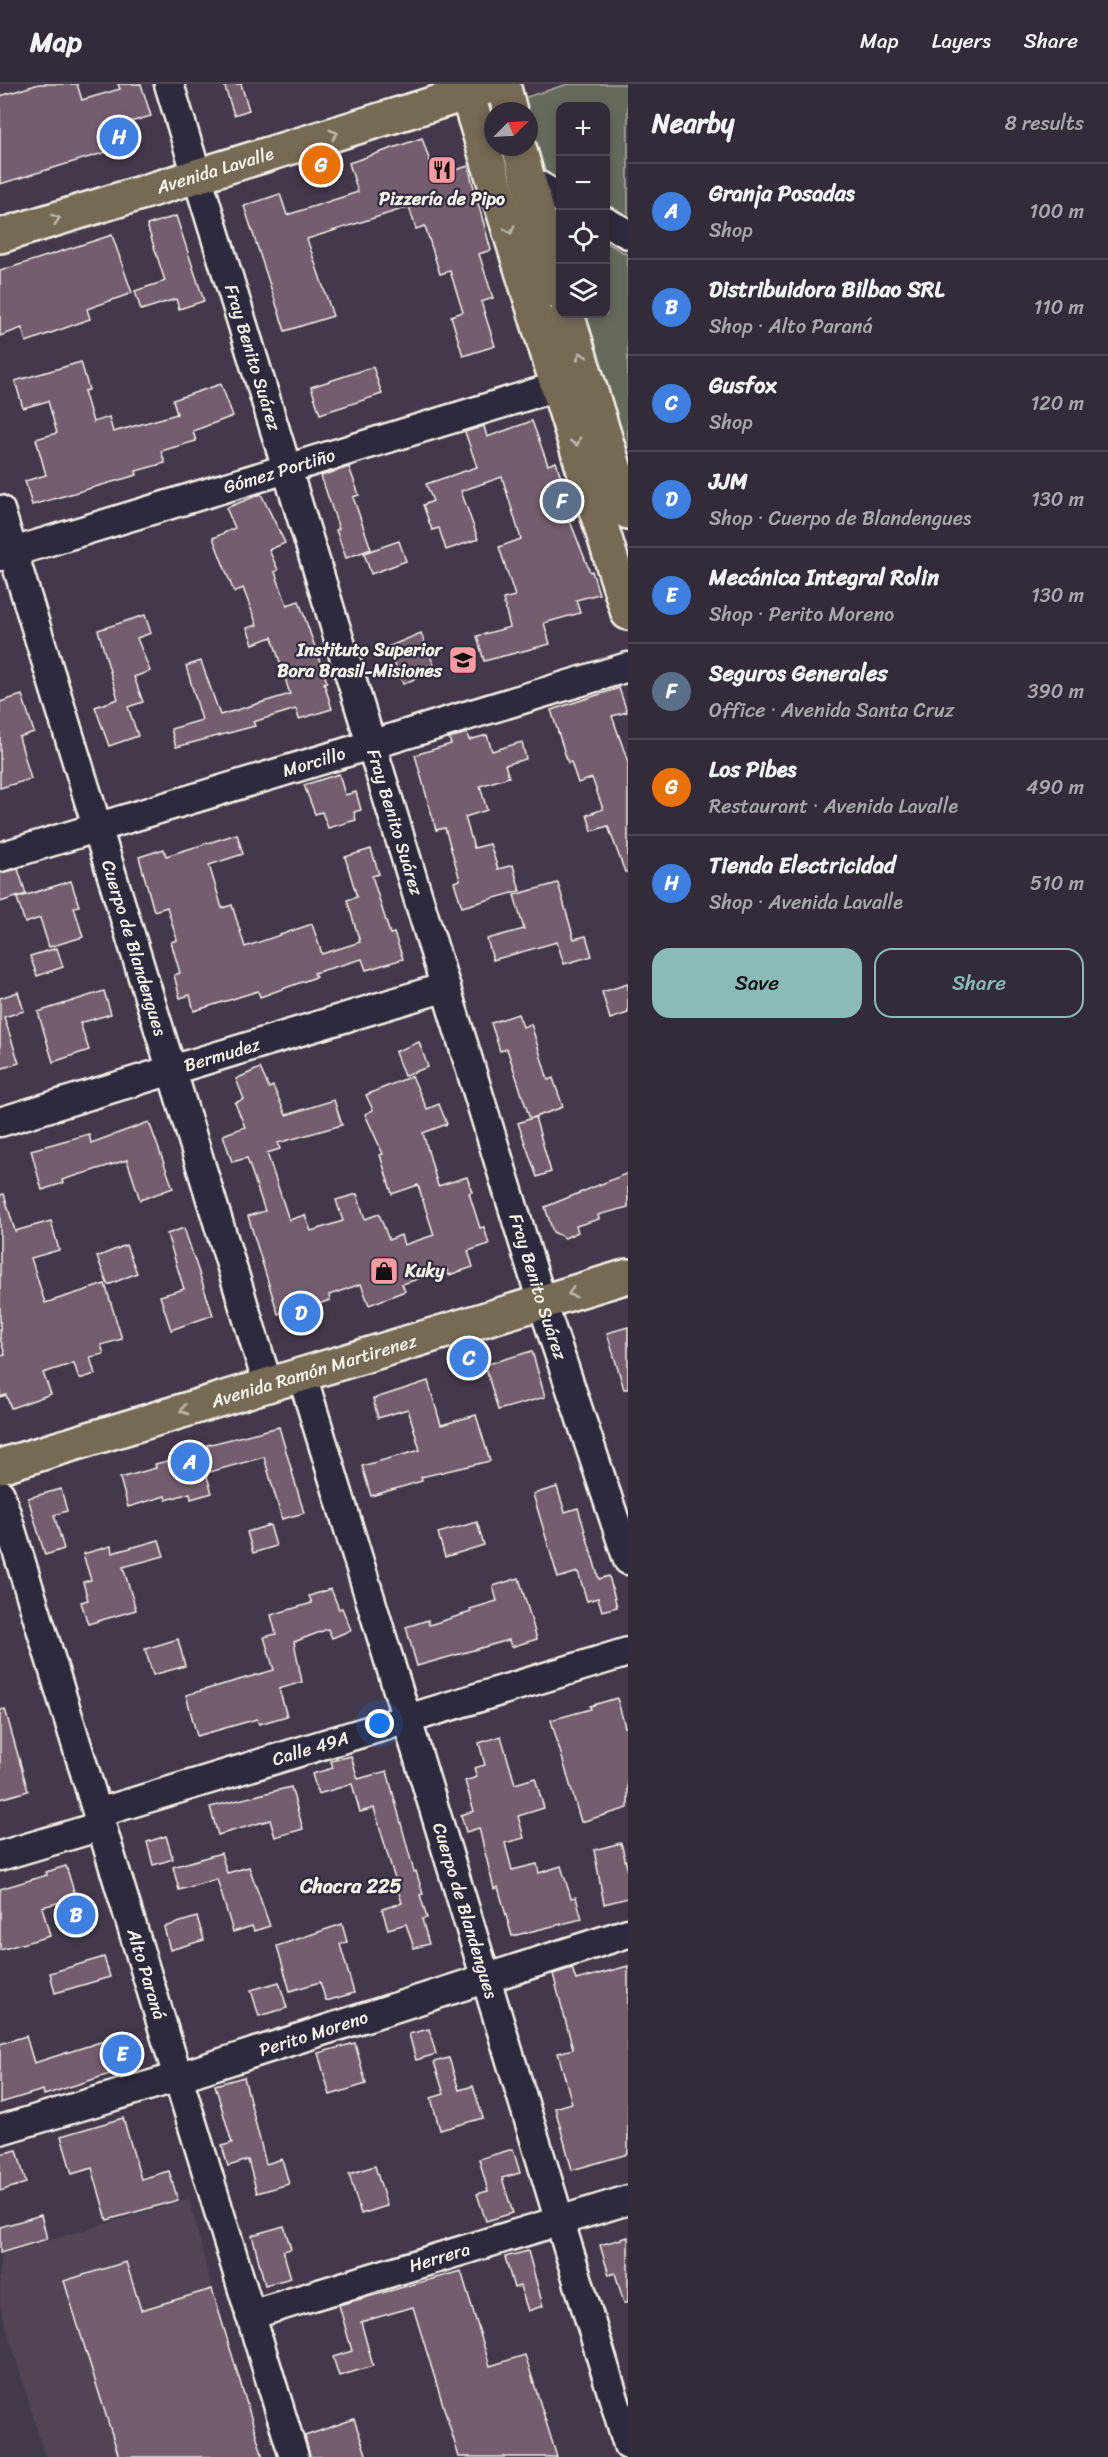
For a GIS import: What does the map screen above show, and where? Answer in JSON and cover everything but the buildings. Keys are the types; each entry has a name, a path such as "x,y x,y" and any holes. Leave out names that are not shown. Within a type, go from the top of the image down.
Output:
{"main road":[{"name":"Avenida Lavalle","path":"0,236 197,176 465,89 498,84"},
{"path":"503,84 508,102"},
{"path":"465,89 628,613"},
{"path":"521,156 556,276"},
{"path":"568,318 628,512"},
{"name":"Avenida Ramón Martirenez","path":"0,1466 628,1276"}],"street":[{"name":"Fray Benito Suárez","path":"169,84 542,1302 628,1560"},
{"path":"527,179 556,195"},
{"path":"610,224 628,234"},
{"name":"Gómez Portiño","path":"6,554 559,387"},
{"name":"Cuerpo de Blandengues","path":"0,510 6,554 97,828 268,1385"},
{"name":"Morcillo","path":"0,857 628,667"},
{"name":"Bermudez","path":"0,1122 446,987"},
{"name":"Cuerpo de Blandengues","path":"302,1375 628,2445"},
{"name":"Alto Paraná","path":"0,1494 294,2457"},
{"name":"Calle 49A","path":"99,1820 407,1720 628,1652"},
{"path":"0,1856 99,1820"},
{"name":"Perito Moreno","path":"0,2130 178,2077 628,1933"},
{"name":"Herrera","path":"250,2314 628,2200"}],"shaded area":[{"path":"189,2199 212,2289 247,2405 215,2415 203,2457 45,2457 0,2305 0,2255"}],"green space":[{"path":"568,84 628,84 628,222 610,211 610,102 556,102 556,183 538,173 534,156 538,156 538,102 521,102 520,99"},
{"path":"610,244 628,255 628,463 583,318 610,318"}],"place":[{"name":"Tienda Electricidad","path":"119,137"},
{"name":"Los Pibes","path":"321,165"},
{"name":"Pizzería de Pipo","path":"442,170"},
{"name":"Seguros Generales","path":"562,501"},
{"name":"Instituto Superior Bora Brasil-Misiones","path":"463,660"},
{"name":"Kuky","path":"384,1271"},
{"name":"JJM","path":"301,1313"},
{"name":"Gusfox","path":"469,1358"},
{"name":"Granja Posadas","path":"190,1462"},
{"name":"Distribuidora Bilbao SRL","path":"76,1915"},
{"name":"Mecánica Integral Rolin","path":"122,2054"}],"district":[{"name":"Chacra 225","path":"351,1886"}]}
